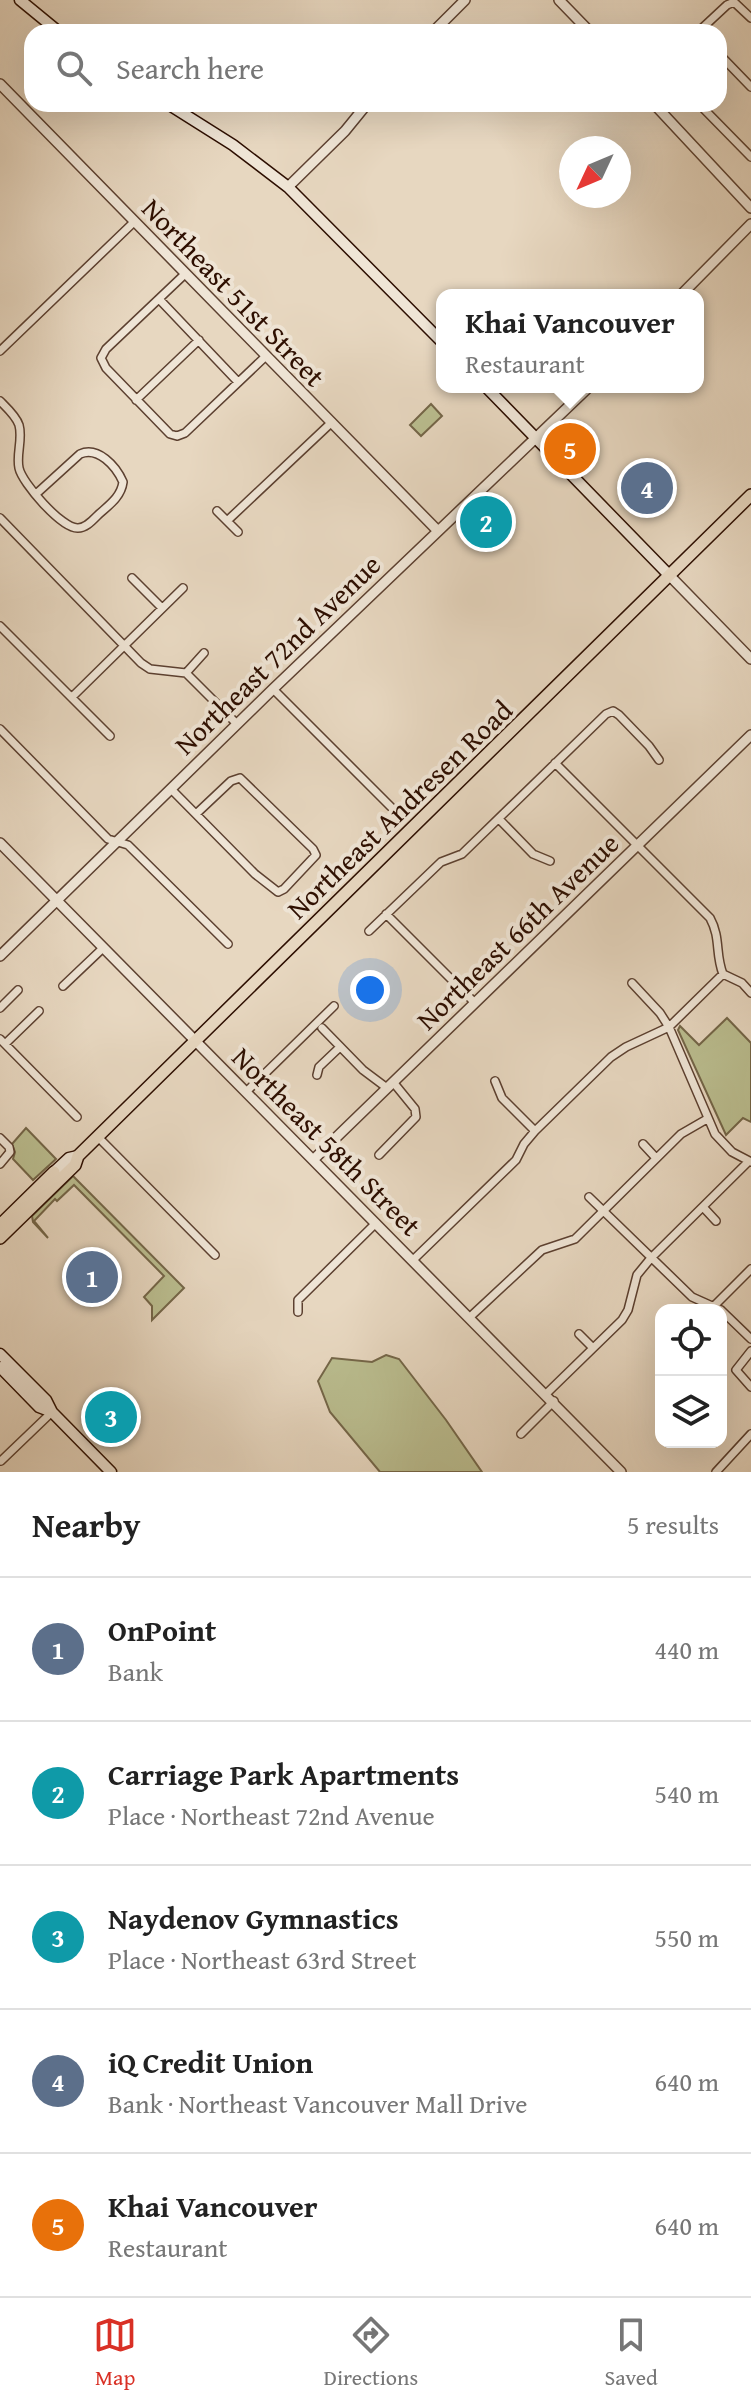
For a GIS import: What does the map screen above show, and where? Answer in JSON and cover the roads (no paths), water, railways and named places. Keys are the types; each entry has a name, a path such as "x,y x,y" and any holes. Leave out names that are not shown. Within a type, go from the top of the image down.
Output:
{"main road":[{"path":"20,0 49,24"},
{"path":"181,112 233,145 288,187 436,336"},
{"path":"492,393 669,575"},
{"name":"Northeast Andresen Road","path":"0,1238 75,1165 78,1156 751,495"},
{"name":"Northeast Andresen Road","path":"0,1225 69,1158 78,1156"},
{"path":"0,1354 111,1472"},
{"path":"0,1367 39,1407 52,1412"}],"street":[{"path":"441,24 465,0"},
{"path":"559,0 582,24"},
{"path":"707,24 734,2 751,18"},
{"path":"727,62 751,87"},
{"name":"Northeast 51st Street","path":"0,84 24,109"},
{"name":"Northeast 51st Street","path":"27,112 437,530"},
{"path":"288,187 360,112"},
{"path":"661,112 751,208"},
{"path":"707,112 751,157"},
{"path":"0,351 134,222"},
{"path":"687,289 751,224"},
{"path":"185,274 106,349 101,358 106,368 136,400 170,434 177,436 185,433 266,356"},
{"path":"159,299 238,382"},
{"path":"136,400 199,340"},
{"name":"Northeast 72nd Avenue","path":"0,956 437,530 583,393"},
{"path":"1,404 18,421 18,465 23,480 36,494 66,526 75,528 88,525 118,497 123,487 122,476 96,452 87,450 36,494"},
{"path":"227,521 332,422"},
{"path":"217,511 238,532"},
{"path":"0,518 123,647 150,669 186,673 237,724"},
{"path":"669,575 751,659"},
{"path":"132,578 162,608"},
{"path":"72,697 183,588"},
{"path":"0,626 110,736"},
{"path":"186,673 204,653"},
{"path":"273,689 391,807"},
{"path":"369,931 441,862 462,854 606,714 613,711 659,760"},
{"path":"0,729 108,839 128,845 228,944"},
{"name":"Northeast 66th Avenue","path":"314,1159 751,735"},
{"path":"555,763 710,918 718,933 719,964 723,974 742,983 751,993"},
{"path":"171,789 255,874 278,892 316,855 246,781 237,777 196,814"},
{"path":"499,819 533,854 550,861"},
{"name":"Northeast 58th Street","path":"0,843 621,1472"},
{"path":"386,914 475,1003"},
{"path":"63,986 103,948"},
{"path":"413,1260 516,1160 535,1131 611,1057 669,1027 723,974"},
{"path":"521,1434 593,1348 622,1320 628,1310 637,1275 651,1258 750,1161 722,1145 707,1119 669,1027 632,983"},
{"path":"0,1008 18,990"},
{"path":"247,1091 334,1006"},
{"path":"39,1011 3,1041 77,1117"},
{"path":"322,1028 363,1070 390,1085 416,1111 416,1117 379,1155"},
{"path":"317,1075 319,1067 340,1047"},
{"path":"495,1081 502,1098 535,1131"},
{"path":"470,1317 542,1250 575,1239 689,1127 707,1119"},
{"path":"98,1137 215,1255"},
{"path":"0,1138 9,1150 8,1156 0,1164"},
{"path":"643,1144 656,1158"},
{"path":"589,1197 692,1297 707,1304"},
{"path":"703,1207 716,1221"},
{"path":"298,1312 298,1300 376,1223"},
{"path":"722,1304 749,1272"},
{"path":"727,1317 751,1339"},
{"path":"579,1334 593,1348"},
{"path":"751,1351 736,1370 751,1387"},
{"path":"1,1461 52,1412"},
{"path":"716,1472 751,1434"}],"place":[{"name":"Khai Vancouver","path":"570,449"},
{"name":"iQ Credit Union","path":"647,488"},
{"name":"Carriage Park Apartments","path":"486,522"},
{"name":"OnPoint","path":"92,1277"},
{"name":"Naydenov Gymnastics","path":"111,1417"}]}
